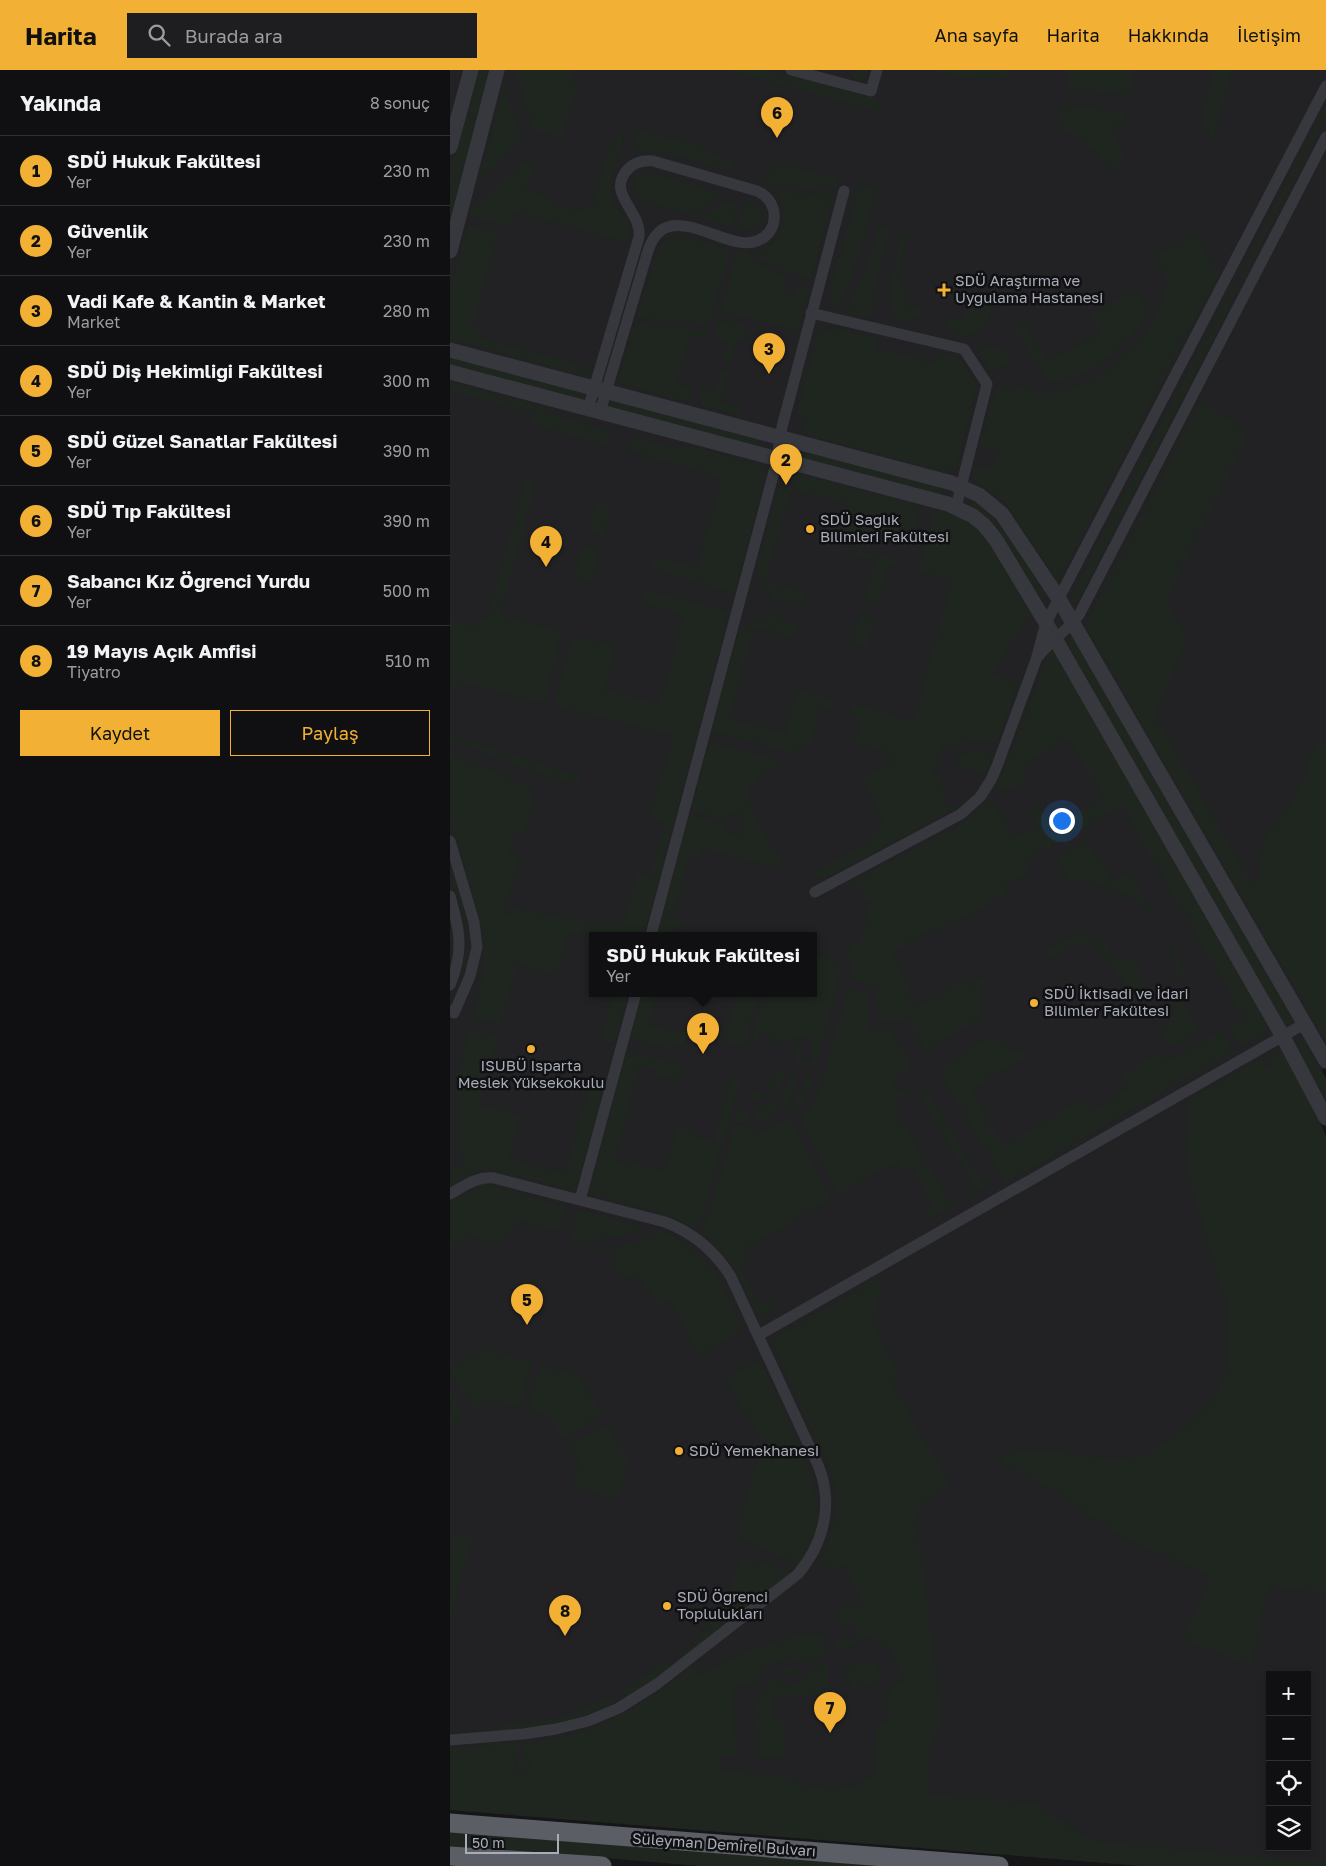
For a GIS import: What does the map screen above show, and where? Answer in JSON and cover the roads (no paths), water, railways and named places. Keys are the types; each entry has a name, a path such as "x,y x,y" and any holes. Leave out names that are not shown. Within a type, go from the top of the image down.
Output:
{"highway":[{"name":"Süleyman Demirel Bulvarı","path":"450,1823 998,1866"},
{"path":"450,1856 602,1866"}],"street":[{"path":"450,147 471,70"},
{"path":"450,251 497,70"},
{"path":"791,70 871,90 876,70"},
{"path":"815,892 954,818 972,806 986,788 994,773 1036,660 1046,623 1326,86"},
{"path":"1036,660 1045,648 1073,623 1086,601 1326,137"},
{"path":"594,410 638,243 639,229 636,216 623,198 621,185 623,176 628,169 644,161 653,161 757,191 768,198 774,210 774,219 770,231 760,240 752,243 738,242 681,226 670,227 659,233 650,247 600,389"},
{"path":"652,932 777,459 780,437 811,313 844,191"},
{"path":"639,229 659,233"},
{"path":"811,313 964,349 987,384 956,507"},
{"path":"450,350 962,486 984,498 1002,514 1059,598 1326,1061"},
{"path":"450,372 956,507 974,516 991,532 1056,639 1308,1081 1326,1118"},
{"path":"450,841 474,922 477,947 470,976 452,1012"},
{"path":"450,896 459,928 460,946 456,970 450,985"},
{"path":"580,1200 635,997"},
{"path":"759,1335 1304,1024"},
{"path":"450,1194 474,1180 489,1177 665,1222 697,1238 717,1256 724,1266 759,1335 818,1465 824,1484 826,1510 817,1548 803,1569 789,1583 657,1684 622,1706 588,1720 556,1729 528,1734 450,1740"}],"place":[{"name":"SDÜ Tıp Fakültesi","path":"777,138"},
{"name":"SDÜ Araştırma ve Uygulama Hastanesi","path":"944,290"},
{"name":"Vadi Kafe & Kantin & Market","path":"769,374"},
{"name":"Güvenlik","path":"786,485"},
{"name":"SDÜ Sağlık Bilimleri Fakültesi","path":"810,529"},
{"name":"SDÜ Diş Hekimliği Fakültesi","path":"546,567"},
{"name":"SDÜ İktisadi ve İdari Bilimler Fakültesi","path":"1034,1003"},
{"name":"ISUBÜ Isparta Meslek Yüksekokulu","path":"531,1049"},
{"name":"SDÜ Hukuk Fakültesi","path":"703,1054"},
{"name":"SDÜ Güzel Sanatlar Fakültesi","path":"527,1325"},
{"name":"SDÜ Yemekhanesi","path":"679,1451"},
{"name":"SDÜ Öğrenci Toplulukları","path":"667,1606"},
{"name":"19 Mayıs Açık Amfisi","path":"565,1636"},
{"name":"Sabancı Kız Öğrenci Yurdu","path":"830,1733"}]}
